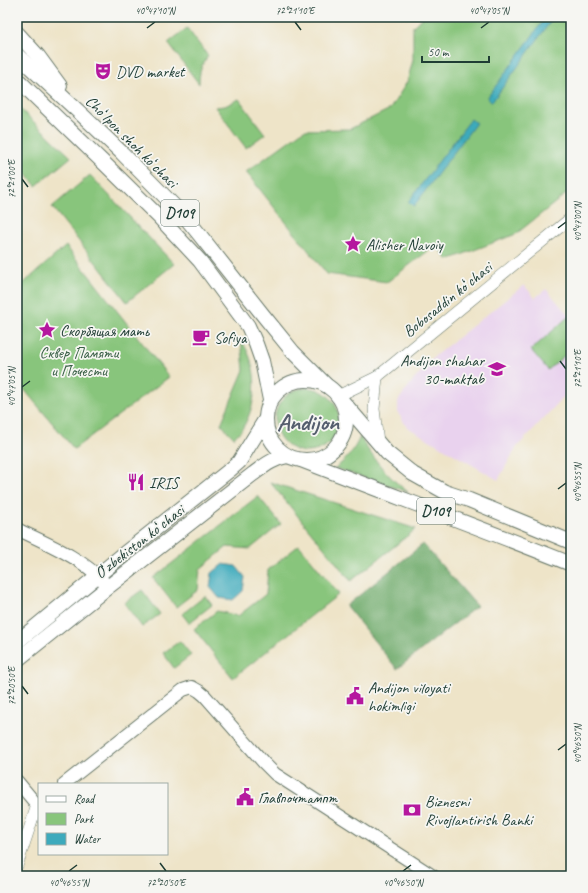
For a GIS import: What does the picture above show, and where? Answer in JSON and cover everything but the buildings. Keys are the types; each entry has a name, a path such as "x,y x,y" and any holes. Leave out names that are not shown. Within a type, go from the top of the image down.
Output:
{"main road":[{"path":"17,33 38,56 79,112"},
{"name":"Choʻlpon shoh koʻchasi","path":"17,55 122,153 158,190 199,234 293,352 326,385"},
{"name":"D109","path":"17,79 145,203 200,261 248,326 262,361 270,400"},
{"path":"145,203 158,190"},
{"name":"D109","path":"571,542 469,500 445,492 413,474 387,453 333,390 326,385 314,380 301,380 289,383 278,390 270,400 265,420 271,441 278,449 294,458 571,564"},
{"name":"D109","path":"294,458 314,459 326,454 337,445 343,434 346,421 344,408 338,396"},
{"name":"Oʻzbekiston koʻchasi","path":"17,642 220,479 239,462 265,420"},
{"name":"Oʻzbekiston koʻchasi","path":"17,660 260,468 281,457 294,458"},
{"path":"17,529 72,556 98,576 108,587"},
{"path":"547,554 555,536"},
{"path":"65,783 183,690 192,687 205,696 275,774 433,876"},
{"path":"17,781 38,804"}],"street":[{"name":"Bobosaddin koʻchasi","path":"338,396 377,377 571,218"},
{"path":"377,377 374,409 378,442"},
{"path":"17,866 38,804"}],"shaded area":[{"name":"Andijon shahar 30-maktab","path":"524,285 535,298 546,289 571,319 571,389 516,448 498,480 407,427 398,413 398,401 411,383 436,355"}],"green space":[{"path":"423,17 571,17 571,190 516,234 448,260 436,245 387,282 327,274 246,172 304,130 350,129 390,109 407,82 413,60 413,26"},
{"path":"187,28 208,56 201,69 199,84 168,43"},
{"path":"239,99 265,134 246,148 215,107 225,106"},
{"path":"17,106 71,157 36,186 17,162"},
{"path":"90,175 174,264 127,302 52,207"},
{"name":"Сквер Памяти и Почести","path":"66,246 169,377 74,449 17,381 17,289"},
{"path":"568,317 571,321 571,350 548,370 531,350"},
{"path":"241,340 251,361 255,384 252,407 248,418 242,429 234,438 221,424 244,370"},
{"path":"307,388 319,390 330,397 337,408 339,420 337,432 330,443 319,450 307,452 295,450 284,443 277,432 275,420 277,408 284,397 295,390"},
{"path":"360,437 381,467 408,492 335,468 350,454"},
{"path":"270,482 416,529 351,581"},
{"path":"258,496 281,524 250,549 227,547 200,569 198,590 176,607 153,578"},
{"path":"423,544 477,606 397,669 346,606"},
{"path":"299,545 339,594 233,678 194,629 217,611 238,616 266,594 268,570"},
{"path":"142,590 160,614 142,627 124,603"},
{"path":"205,596 212,605 189,623 182,614"},
{"path":"180,641 191,655 174,668 163,653"}],"water":[{"path":"546,17 554,17 492,102 487,98"},
{"path":"471,119 476,123 414,206 408,202"},
{"path":"223,564 236,566 245,577 243,591 233,600 219,598 210,587 212,573"}],"place":[{"name":"DVD market","path":"103,71"},
{"name":"Alisher Navoiy","path":"353,244"},
{"name":"Скорбящая мать","path":"47,330"},
{"name":"Sofiya","path":"201,337"},
{"name":"Andijon shahar 30-maktab","path":"497,369"},
{"name":"IRIS","path":"136,482"},
{"name":"Andijon vilоyati hоkimligi","path":"355,696"},
{"name":"Главпочтампт","path":"245,797"},
{"name":"Biznesni Rivojlantirish Banki","path":"412,810"}],"district":[{"name":"Andijon","path":"308,422"}]}
